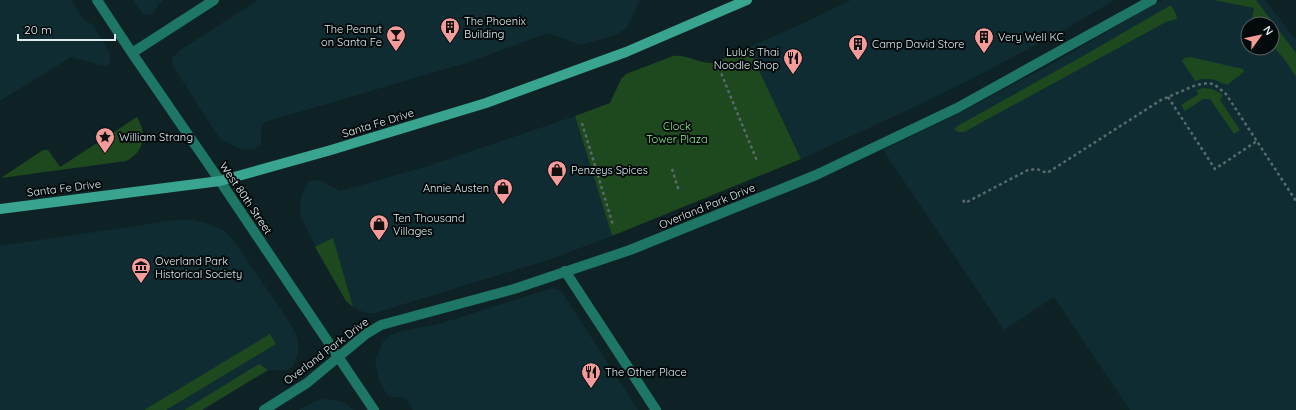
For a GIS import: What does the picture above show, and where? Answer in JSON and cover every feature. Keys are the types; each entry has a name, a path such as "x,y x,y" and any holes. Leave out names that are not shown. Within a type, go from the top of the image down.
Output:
{"main road":[{"name":"Santa Fe Drive","path":"0,209 220,181 330,150 486,103 626,52 747,0"}],"street":[{"name":"West 80th Street","path":"97,0 374,410"},
{"path":"132,53 214,0"},
{"name":"Overland Park Drive","path":"264,410 307,382 370,331 381,325 514,289 630,250 816,175 957,108 1152,0"},
{"path":"565,272 656,410"}],"path":[{"path":"719,68 757,161"},
{"path":"963,200 965,203 1028,170 1037,169 1047,173 1161,100 1196,85 1209,83 1215,84 1226,94 1296,200"},
{"path":"1168,97 1215,169 1257,141"},
{"path":"582,123 613,226"},
{"path":"672,169 679,191"}],"shaded area":[{"path":"0,0 71,0 84,20 93,25 110,53 110,62 107,65 100,65 71,57 0,101"},
{"path":"133,0 163,0 150,15 147,15 143,14"},
{"path":"258,0 640,0 627,27 618,34 581,45 548,33 466,63 265,122 261,131 261,144 255,149 247,150 240,149 220,139 173,66 172,62 173,57 179,51"},
{"path":"851,0 1115,0 1059,33 977,76 906,111 801,159 749,47"},
{"path":"1161,0 1265,0 1277,16 1240,16 1240,56 1280,56 1280,19 1296,40 1296,410 1130,410 1054,297 1004,330 883,150 949,118 1052,64"},
{"path":"575,116 612,236 551,259 375,313 367,313 358,310 346,301 318,252 301,217 301,196 309,181 319,180 340,191 428,166"},
{"path":"175,220 193,220 209,224 223,230 232,238 296,334 298,352 292,367 287,370 268,370 202,410 0,410 0,246"},
{"path":"552,288 558,289 564,295 638,410 413,410 403,397 388,396 379,381 375,360 383,342 391,335 401,331 439,324"},
{"path":"325,399 340,401 348,405 353,410 299,410 315,401"}],"green space":[{"path":"1213,0 1256,0 1268,16 1252,16 1254,8"},
{"path":"1171,5 1177,19 1166,22 964,132 958,132 954,129 959,125"},
{"path":"1280,32 1296,53 1296,77 1280,54"},
{"name":"Clock Tower Plaza","path":"749,47 801,159 612,236 575,116 610,103 621,79 626,74 673,56 683,56 704,62 714,63"},
{"path":"1190,57 1243,69 1244,72 1227,85 1215,80 1207,79 1195,81 1182,61 1184,58"},
{"path":"1204,88 1212,89 1222,94 1220,100 1240,130 1234,134 1210,99 1203,99 1185,111 1181,105 1197,95 1198,93 1196,90"},
{"path":"137,117 142,129 142,142 137,153 126,161 1,178 43,150 48,150 60,167"},
{"path":"333,238 353,307 346,301 315,247"},
{"path":"270,334 276,344 166,410 144,410"},
{"path":"259,364 268,370 202,410 184,410"}],"place":[{"name":"The Phoenix Building","path":"450,44"},
{"name":"The Peanut on Santa Fe","path":"396,52"},
{"name":"Very Well KC","path":"984,54"},
{"name":"Camp David Store","path":"858,61"},
{"name":"Lulu's Thai Noodle Shop","path":"793,75"},
{"name":"William Strang","path":"105,154"},
{"name":"Penzeys Spices","path":"557,187"},
{"name":"Annie Austen","path":"503,205"},
{"name":"Ten Thousand Villages","path":"379,241"},
{"name":"Overland Park Historical Society","path":"141,284"},
{"name":"The Other Place","path":"591,389"}]}
